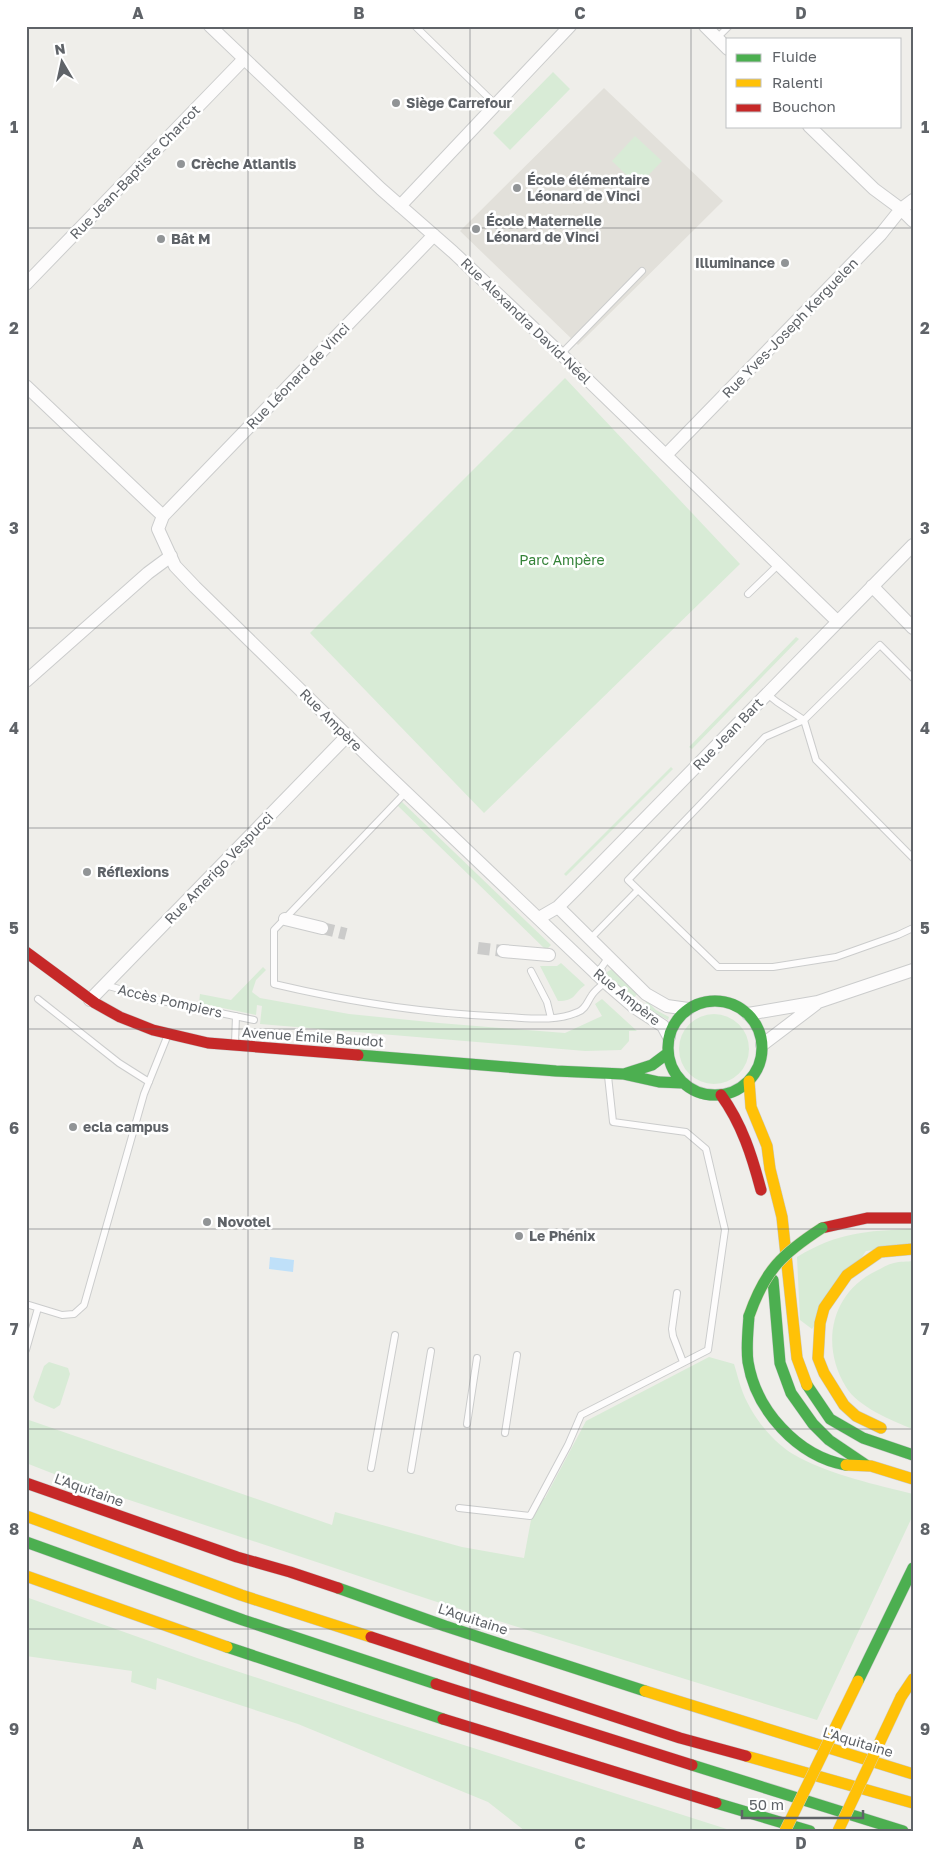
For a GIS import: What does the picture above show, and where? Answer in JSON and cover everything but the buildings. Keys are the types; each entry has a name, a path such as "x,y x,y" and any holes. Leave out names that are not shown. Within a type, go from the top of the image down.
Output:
{"main road":[{"name":"Avenue Émile Baudot","path":"26,952 90,1000 122,1018 168,1035 208,1043 556,1071 623,1074 659,1082 683,1083"},
{"path":"719,1000 740,1007 748,1014 758,1028 762,1045 759,1064 749,1081 731,1092 721,1095 701,1093 683,1083 676,1074 668,1053 669,1036 676,1021 688,1009 698,1004 719,1000"},
{"name":"Avenue Émile Baudot","path":"623,1074 652,1065 668,1053"},
{"path":"749,1081 751,1107 767,1146 770,1169 782,1216 797,1358 809,1389 830,1419 863,1438 913,1455"},
{"path":"721,1095 731,1109 747,1144 765,1206"},
{"path":"913,1218 869,1217 847,1220 822,1228 797,1243 768,1272 757,1293 749,1316 747,1342 748,1364 754,1387 762,1403 787,1434 827,1459 842,1464 866,1465 913,1479"},
{"path":"890,1432 856,1416 844,1405 835,1392 818,1358 820,1323 824,1308 847,1275 880,1252 913,1249"},
{"path":"771,1250 780,1363 791,1393 813,1424 829,1440 866,1465"},
{"name":"L'Aquitaine","path":"26,1483 237,1558 270,1565 444,1626 786,1736 913,1774"},
{"path":"26,1516 241,1595 680,1738 913,1803"},
{"path":"26,1542 219,1612 423,1681 903,1831"},
{"path":"785,1831 913,1568"},
{"path":"26,1576 238,1651 414,1710 810,1831"},
{"path":"838,1831 913,1672"},
{"path":"901,1697 913,1679"},
{"path":"786,1736 810,1733 885,1752"}],"street":[{"name":"Rue Alexandra David-Néel","path":"210,26 400,206 434,235 561,354 837,621"},
{"path":"400,206 570,26"},
{"path":"705,26 726,47"},
{"name":"Rue Jean-Baptiste Charcot","path":"26,284 244,59"},
{"path":"811,128 874,189 913,221"},
{"name":"Rue Yves-Joseph Kerguelen","path":"666,455 874,241 901,210 913,200"},
{"name":"Rue Léonard de Vinci","path":"163,516 434,235"},
{"path":"26,386 163,516"},
{"name":"Rue Ampère","path":"163,516 158,529 175,566 194,587 605,982 634,1007 663,1026 669,1036"},
{"name":"Rue Jean Bart","path":"539,918 558,907 913,545"},
{"path":"26,681 148,573 171,556"},
{"path":"873,585 913,628"},
{"name":"Rue Amerigo Vespucci","path":"90,1000 347,736"},
{"name":"Rue Ampère","path":"558,907 646,994 667,1006 688,1009"},
{"path":"285,919 322,928"},
{"path":"503,951 549,955"},
{"path":"748,1014 818,1002 913,970"},
{"path":"762,1045 818,1002"}],"lane":[{"path":"415,26 495,104"},
{"path":"717,38 729,26"},
{"path":"561,354 642,271"},
{"path":"748,594 779,564"},
{"path":"913,678 880,645 804,720 765,737 628,880 718,967 773,968 836,957 913,928"},
{"path":"767,694 804,720 816,760 913,858"},
{"path":"406,792 274,930 274,984 323,995 426,1010 476,1016 551,1018 579,1012 585,1007 591,996 605,982 602,968 608,958"},
{"path":"590,939 638,890"},
{"path":"531,971 546,1002 551,1018"},
{"name":"Accès Pompiers","path":"105,985 162,1001 254,1020"},
{"path":"38,999 119,1064 149,1082"},
{"name":"Accès Pompiers","path":"234,1046 236,1016"},
{"path":"26,1304 62,1315 74,1314 84,1305 144,1094 168,1035"},
{"path":"460,1508 530,1516 568,1445 581,1414 708,1350 725,1230 706,1149 686,1132 613,1122 608,1073"},
{"path":"677,1293 672,1329 683,1362"},
{"path":"26,1349 38,1308"},
{"path":"371,1468 395,1335"},
{"path":"411,1470 431,1351"},
{"path":"505,1434 517,1355"},
{"path":"467,1424 477,1358"}],"shaded area":[{"path":"604,88 723,201 578,345 460,231"}],"green space":[{"path":"553,72 570,89 510,150 493,133"},
{"path":"635,136 662,161 638,186 612,161"},
{"name":"Parc Ampère","path":"565,378 740,564 484,813 310,633"},
{"path":"796,637 799,639 692,749 689,747"},
{"path":"671,767 673,769 566,876 564,874"},
{"path":"401,801 551,945 546,950 397,805"},
{"path":"561,963 585,985 568,1000 558,1001 540,966 557,966"},
{"path":"263,967 266,970 256,980 252,992 260,998 349,1014 565,1033 602,1016 595,1004 602,999 637,1031 629,1031 629,1041 621,1050 585,1051 260,1024 262,1006 257,1005 256,1015 199,1003 200,994 231,1000"},
{"path":"612,969 638,993 632,1000 606,977 607,972"},
{"path":"647,1001 656,1010 669,1017 668,1020 643,1007"},
{"path":"721,1014 734,1020 743,1029 747,1035 749,1049 747,1063 739,1074 728,1082 707,1084 700,1082 689,1074 681,1063 679,1042 681,1035 689,1024 700,1016"},
{"path":"913,1229 913,1245 866,1251 812,1329 800,1320 797,1257 826,1242 853,1234"},
{"path":"913,1261 913,1429 866,1407 851,1394 838,1371 833,1354 832,1338 834,1322 840,1306 849,1292 861,1281 890,1264"},
{"path":"709,1357 734,1364 743,1393 753,1412 774,1439 791,1453 840,1474 913,1494 913,1515 817,1720 434,1601 72,1481 26,1463 26,1419 332,1525 335,1512 462,1547 524,1558 535,1498 545,1498 586,1421"},
{"path":"49,1362 68,1368 70,1374 60,1405 54,1409 35,1401 33,1397 44,1366"},
{"path":"26,1597 197,1658 733,1831 525,1831 488,1802 298,1724 157,1678 156,1690 131,1682 132,1671 26,1656"}],"water":[{"path":"270,1257 294,1260 293,1272 269,1269"}],"tunnel":[{"path":"322,928 346,934"},
{"path":"478,948 503,951"}],"traffic: fast":[{"path":"715,1001 733,1004 748,1015 759,1030 762,1048 759,1066 748,1081 733,1092 715,1095 697,1092 682,1081 671,1066 668,1048 671,1030 682,1015 697,1004 715,1001"},
{"path":"624,1074 652,1065 668,1053"},
{"path":"358,1055 556,1071 623,1074 659,1082 683,1083"},
{"path":"749,1316 762,1286 776,1264 796,1246 822,1228"},
{"path":"773,1280 780,1363 791,1393 813,1424 829,1440 866,1465"},
{"path":"749,1316 748,1362 752,1380 770,1413 782,1428 811,1452 828,1460 846,1465"},
{"path":"807,1385 830,1419 863,1438 913,1455"},
{"path":"26,1542 243,1620 436,1684"},
{"path":"858,1681 913,1568"},
{"path":"338,1588 445,1626 645,1691"},
{"path":"227,1647 443,1719"},
{"path":"692,1765 903,1831"},
{"path":"716,1803 810,1831"}],"traffic: slow":[{"path":"749,1081 751,1107 767,1146 770,1169 782,1217 797,1358 807,1385"},
{"path":"881,1428 856,1416 844,1405 824,1373 818,1358 820,1323 824,1308 847,1275 880,1252 913,1249"},
{"path":"846,1465 871,1466 913,1479"},
{"path":"26,1516 241,1595 371,1637"},
{"path":"26,1576 227,1647"},
{"path":"901,1697 913,1679"},
{"path":"785,1831 858,1681"},
{"path":"645,1691 913,1774"},
{"path":"838,1831 901,1697"},
{"path":"746,1756 913,1803"}],"traffic: jam":[{"path":"26,952 95,1003 120,1017 153,1030 208,1043 358,1055"},
{"path":"721,1095 735,1117 746,1141 761,1190"},
{"path":"822,1228 867,1218 913,1218"},
{"path":"26,1483 237,1557 338,1588"},
{"path":"371,1637 680,1738 746,1756"},
{"path":"436,1684 692,1765"},
{"path":"443,1719 716,1803"}],"place":[{"name":"Siège Carrefour","path":"396,103"},
{"name":"Crèche Atlantis","path":"181,164"},
{"name":"École élémentaire Léonard de Vinci","path":"517,188"},
{"name":"École Maternelle Léonard de Vinci","path":"476,229"},
{"name":"Bât M","path":"161,239"},
{"name":"Illuminance","path":"785,263"},
{"name":"Réflexions","path":"87,872"},
{"name":"ecla campus","path":"73,1127"},
{"name":"Novotel","path":"207,1222"},
{"name":"Le Phénix","path":"519,1236"}]}
